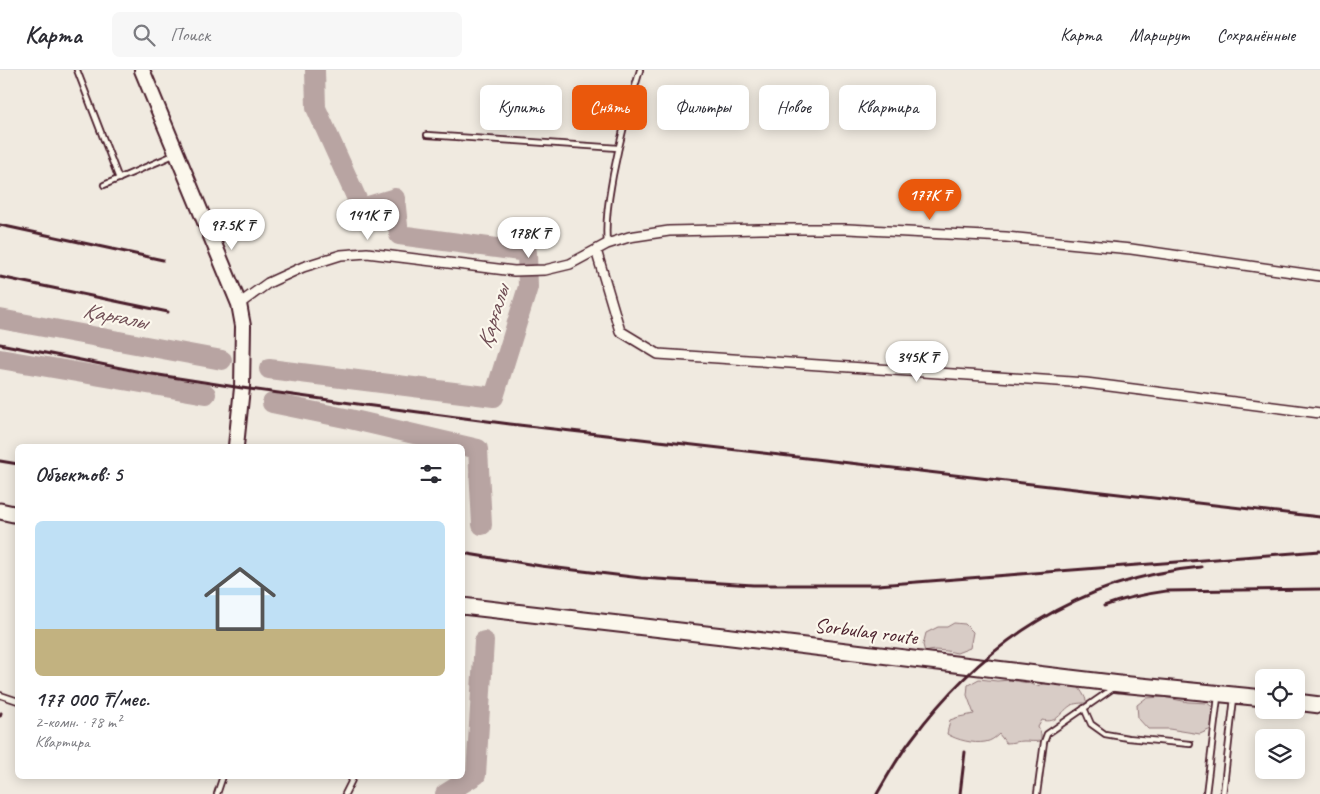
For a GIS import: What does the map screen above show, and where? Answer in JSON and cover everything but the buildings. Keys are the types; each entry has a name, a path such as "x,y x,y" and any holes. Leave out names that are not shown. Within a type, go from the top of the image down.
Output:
{"main road":[{"path":"0,511 15,514"},
{"name":"Sorbulaq route","path":"465,606 1120,684 1255,697"},
{"path":"1305,703 1320,705"}],"street":[{"path":"142,70 239,304 243,326 242,388 236,444"},
{"path":"239,304 277,279 303,267 341,256 367,253 514,271 545,270 570,264 607,244 628,236 669,231 848,229 1006,237 1131,249 1320,276"},
{"path":"596,250 620,331 658,354 1086,383 1320,413"}],"lane":[{"path":"77,70 119,179"},
{"path":"607,244 606,220 608,200 618,148 640,70"},
{"path":"427,135 618,148"},
{"path":"104,186 177,153"},
{"path":"1037,794 1044,742 1047,734 1120,684"},
{"path":"1206,794 1219,694"},
{"path":"0,695 15,700"},
{"path":"1223,794 1234,695"},
{"path":"1084,708 1091,724 1105,734 1190,744"},
{"path":"217,794 222,779"},
{"path":"344,794 352,779"}],"shaded area":[{"path":"954,623 965,624 973,632 970,648 957,653 934,650 925,652 923,645 926,633 938,627 947,627"},
{"path":"979,679 1011,680 1037,686 1049,682 1076,683 1087,703 1072,705 1055,719 1042,720 1038,727 1041,741 1006,743 999,734 985,742 960,740 947,734 950,720 974,714 967,695 968,685"},
{"path":"1163,697 1188,702 1207,703 1214,708 1217,720 1211,729 1200,734 1169,729 1148,729 1138,718 1137,705 1146,698"}],"waterway":[{"name":"Қарғалы","path":"269,369 494,397 528,287 527,252 399,235 395,198 361,208 316,108 315,70"},
{"name":"Қарғалы","path":"0,319 222,360"},
{"name":"Қарғалы","path":"0,359 206,394"},
{"name":"Қарғалы","path":"272,403 457,444"},
{"name":"Қарғалы","path":"465,446 478,449 482,525"},
{"name":"Қарғалы","path":"445,794 476,775 484,641"}],"railway":[{"path":"0,225 163,260"},
{"path":"0,277 168,312"},
{"path":"0,344 146,373 365,405 510,424 1320,517"},
{"path":"0,461 15,464"},
{"path":"465,553 541,566 641,578 753,585 878,585 1320,551"},
{"path":"877,794 906,746 939,705 969,674 1002,646 1037,621 1075,601 1115,585 1157,574 1201,567"},
{"path":"1104,606 1150,593 1166,591 1320,589"},
{"path":"960,794 965,752"}]}
